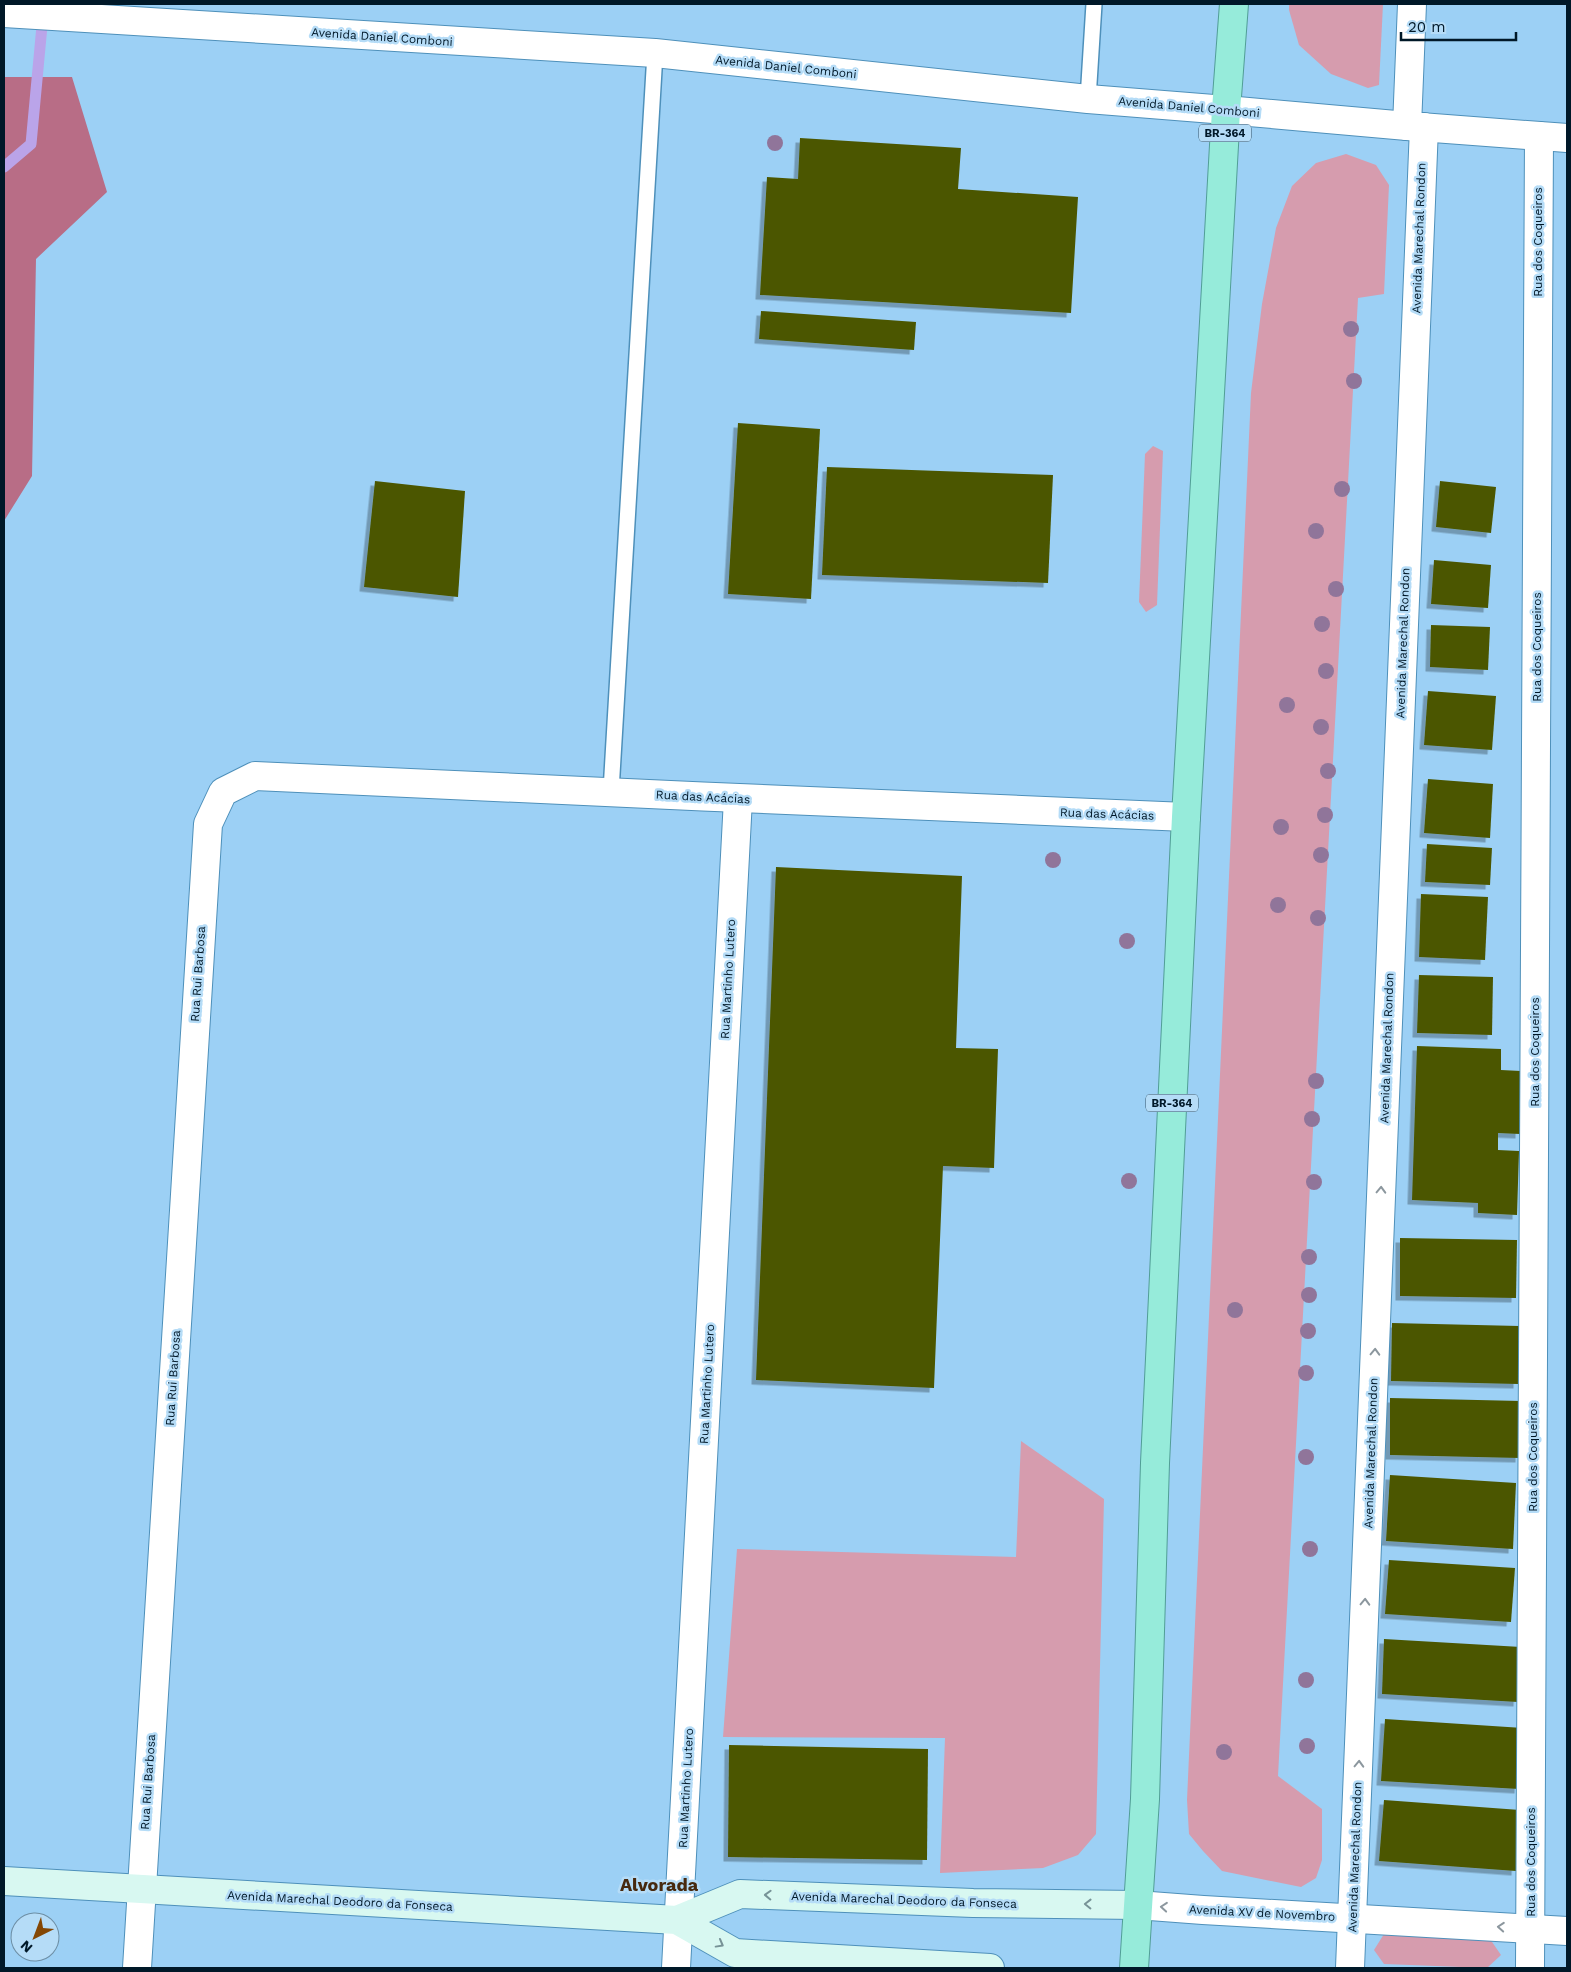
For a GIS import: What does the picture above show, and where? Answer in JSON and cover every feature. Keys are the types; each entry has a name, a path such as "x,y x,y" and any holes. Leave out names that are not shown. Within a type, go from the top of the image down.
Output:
{"highway":[{"name":"BR-364","path":"1134,1968 1144,1799 1155,1462 1186,817 1226,110 1234,4"}],"main road":[{"name":"Avenida Marechal Deodoro da Fonseca","path":"4,1881 677,1920 740,1894 973,1903 1137,1905"},
{"name":"Avenida Marechal Deodoro da Fonseca","path":"677,1920 735,1953 990,1968"}],"street":[{"name":"Avenida Marechal Rondon","path":"1350,1968 1415,127 1412,4"},
{"name":"Avenida Daniel Comboni","path":"7,13 655,53 1088,99 1567,138"},
{"name":"Rua dos Coqueiros","path":"1530,1968 1539,136"},
{"name":"Rua das Acácias","path":"223,792 255,776 611,791 738,799 1186,817"},
{"name":"Rua Rui Barbosa","path":"137,1968 208,824 223,792"},
{"name":"Rua Martinho Lutero","path":"676,1968 677,1920 682,1875 738,799"},
{"name":"Avenida XV de Novembro","path":"1137,1905 1567,1931"}],"lane":[{"path":"1088,99 1094,4"},
{"path":"611,791 655,53"}],"shaded area":[{"path":"1289,4 1383,4 1379,85 1368,88 1331,74 1299,45"},
{"path":"4,77 72,77 107,192 36,259 32,476 4,521"},
{"path":"1346,154 1376,165 1389,185 1384,294 1358,298 1278,1776 1322,1809 1322,1860 1316,1878 1301,1887 1222,1871 1189,1834 1187,1800 1251,393 1262,304 1276,228 1292,186 1316,163"},
{"path":"1153,446 1163,451 1157,605 1146,612 1139,602 1145,454"},
{"path":"1021,1441 1104,1499 1096,1834 1078,1855 1043,1868 940,1873 945,1738 723,1737 737,1549 1016,1557"},
{"path":"1384,1934 1490,1939 1501,1955 1487,1968 1384,1964 1374,1950"}],"building":[{"path":"800,138 961,148 958,189 1078,197 1071,313 760,295 767,177 798,179"},
{"path":"761,311 916,322 914,350 759,339"},
{"path":"738,423 820,429 811,599 728,594"},
{"path":"827,467 1053,475 1048,583 822,575"},
{"path":"375,481 465,491 458,597 364,587"},
{"path":"1440,481 1496,487 1491,533 1436,527"},
{"path":"1434,560 1491,565 1488,608 1431,604"},
{"path":"1431,625 1490,627 1488,670 1430,667"},
{"path":"1428,691 1496,696 1492,750 1424,745"},
{"path":"1428,779 1493,784 1490,838 1424,833"},
{"path":"1427,844 1492,848 1490,885 1425,882"},
{"path":"776,867 962,876 956,1048 998,1049 994,1168 943,1166 934,1388 756,1380"},
{"path":"1421,894 1488,897 1485,960 1419,957"},
{"path":"1419,975 1493,977 1492,1035 1417,1033"},
{"path":"1417,1046 1501,1049 1501,1070 1521,1071 1520,1134 1498,1133 1498,1150 1519,1151 1517,1215 1478,1213 1478,1203 1412,1200"},
{"path":"1400,1238 1517,1240 1516,1298 1400,1296"},
{"path":"1392,1323 1519,1326 1518,1384 1391,1381"},
{"path":"1390,1398 1521,1401 1520,1458 1390,1455"},
{"path":"1390,1475 1516,1483 1513,1549 1386,1541"},
{"path":"1389,1560 1515,1568 1511,1622 1385,1614"},
{"path":"1384,1639 1521,1647 1518,1702 1382,1694"},
{"path":"1385,1719 1523,1728 1519,1789 1381,1781"},
{"path":"729,1745 928,1749 927,1860 728,1857"},
{"path":"1384,1800 1520,1810 1516,1871 1379,1861"}],"waterway":[{"path":"4,167 31,144 43,15"}],"district":[{"name":"Alvorada","path":"659,1884"}]}
